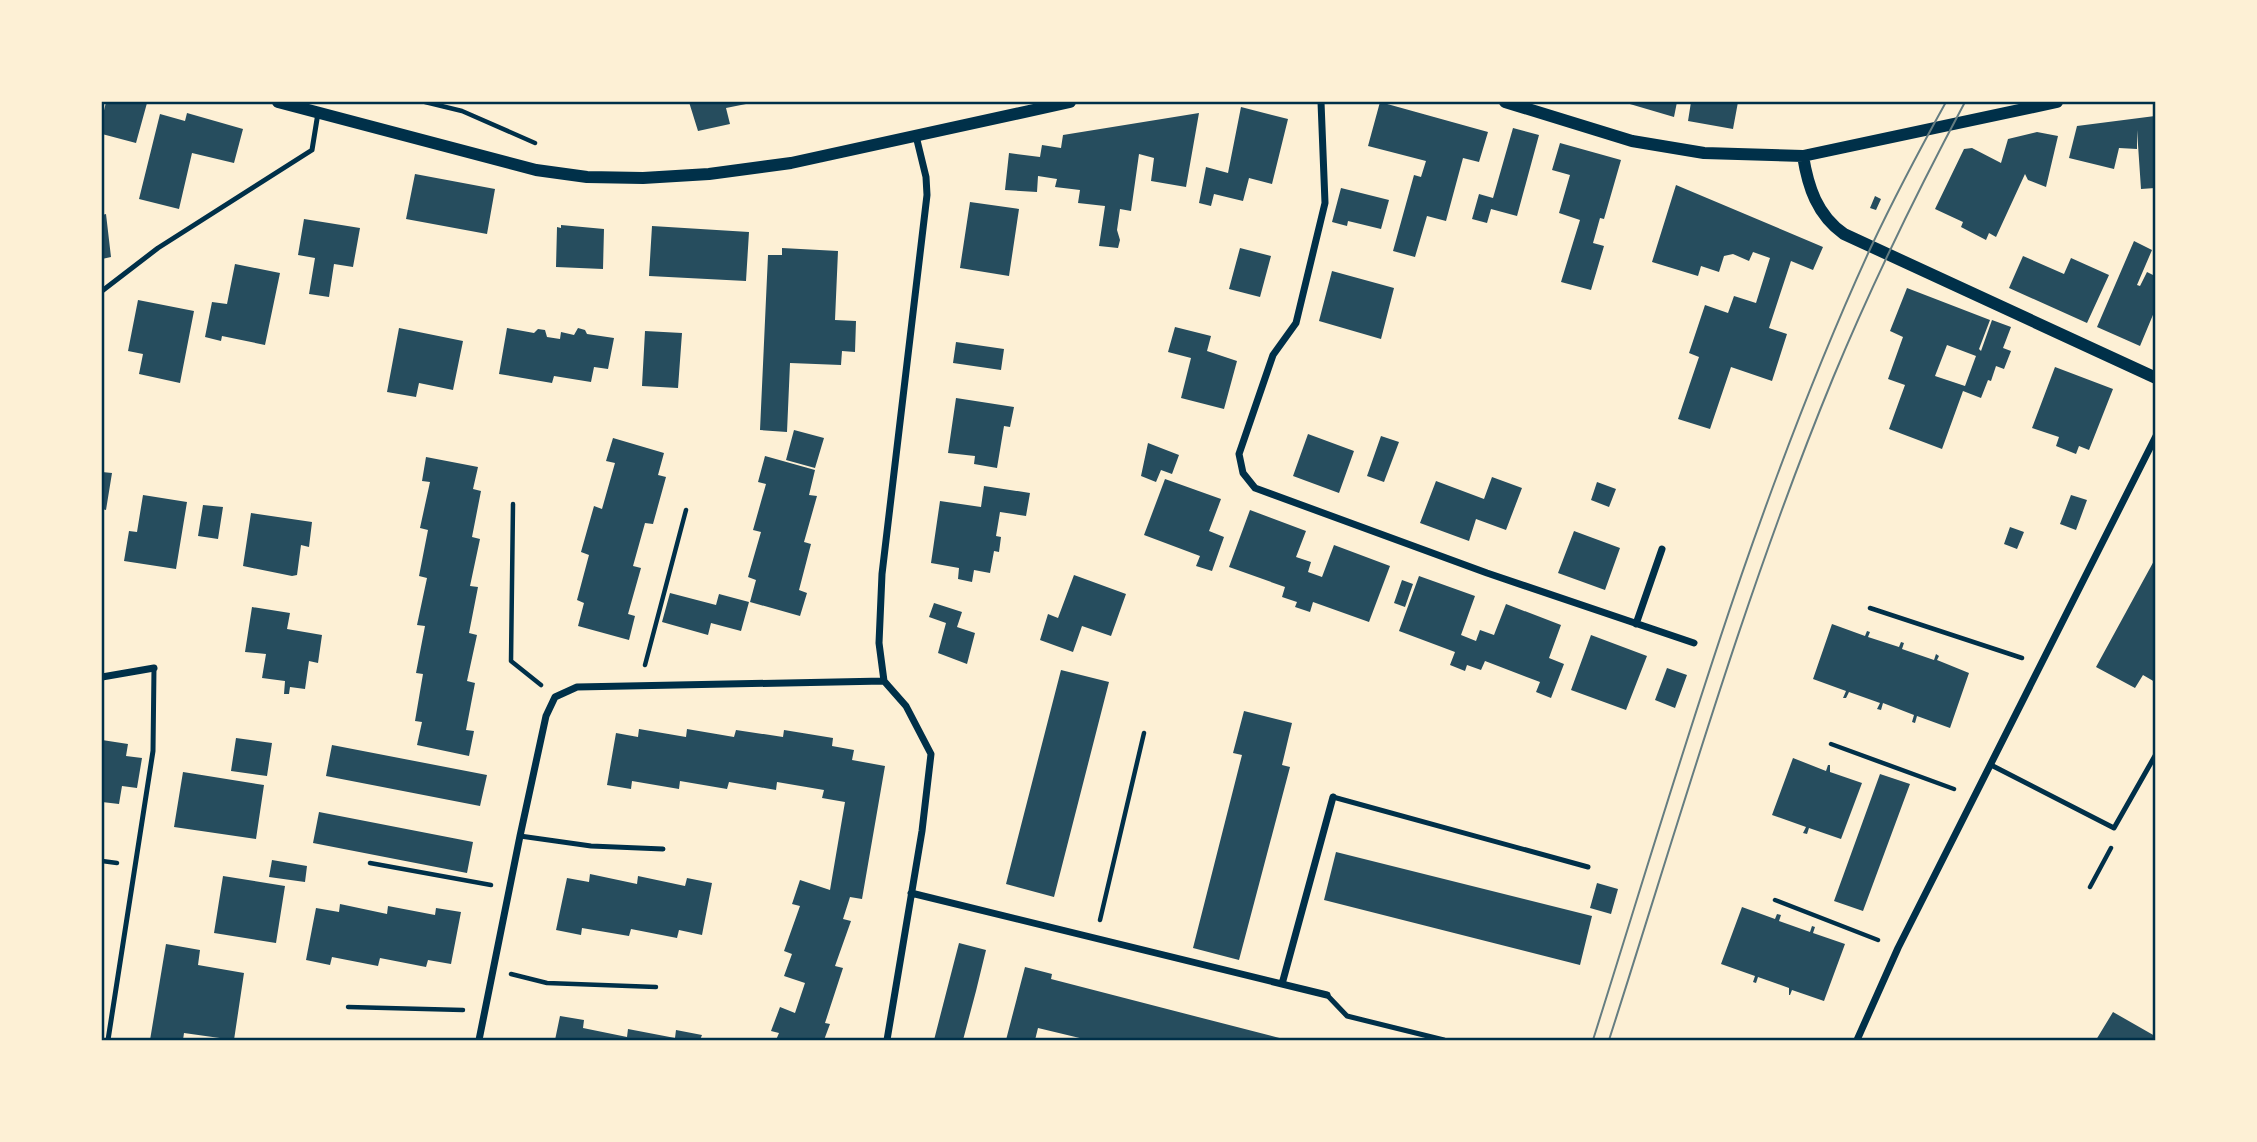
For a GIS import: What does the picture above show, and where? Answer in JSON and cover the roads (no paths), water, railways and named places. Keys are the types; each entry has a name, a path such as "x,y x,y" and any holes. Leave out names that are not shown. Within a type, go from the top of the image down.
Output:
{"street":[{"path":"278,102 319,107 510,164 587,177 643,178 727,172 791,163 1070,102"},
{"path":"1321,102 1325,204 1296,323 1273,355 1239,454 1243,473 1255,488 1487,573 1693,643"},
{"path":"1505,102 1632,141 1703,153 1803,156 2057,102"},
{"path":"887,1041 931,754 906,706 884,681 879,643 882,574 927,195 926,177 916,136"},
{"path":"1803,156 1808,185 1829,224 1844,234 2155,378"},
{"path":"1857,1041 1898,948 2155,436"},
{"path":"1636,624 1662,549"},
{"path":"102,677 154,668"},
{"path":"479,1041 546,716 555,697 577,687 884,681"},
{"path":"1282,984 1333,797"},
{"path":"911,892 1327,995"}],"lane":[{"path":"102,291 158,248 312,150 319,107"},
{"path":"108,1041 153,751 154,668"},
{"path":"1991,765 2114,828 2155,754"},
{"path":"1333,797 1588,867"},
{"path":"520,836 591,846 663,849"},
{"path":"1327,995 1347,1016 1444,1041"}],"tram line":[{"path":"1593,1040 1687,739 1790,441 1871,247 1946,102"},
{"path":"1609,1040 1714,707 1770,541 1801,459 1879,273 1965,102"}]}
